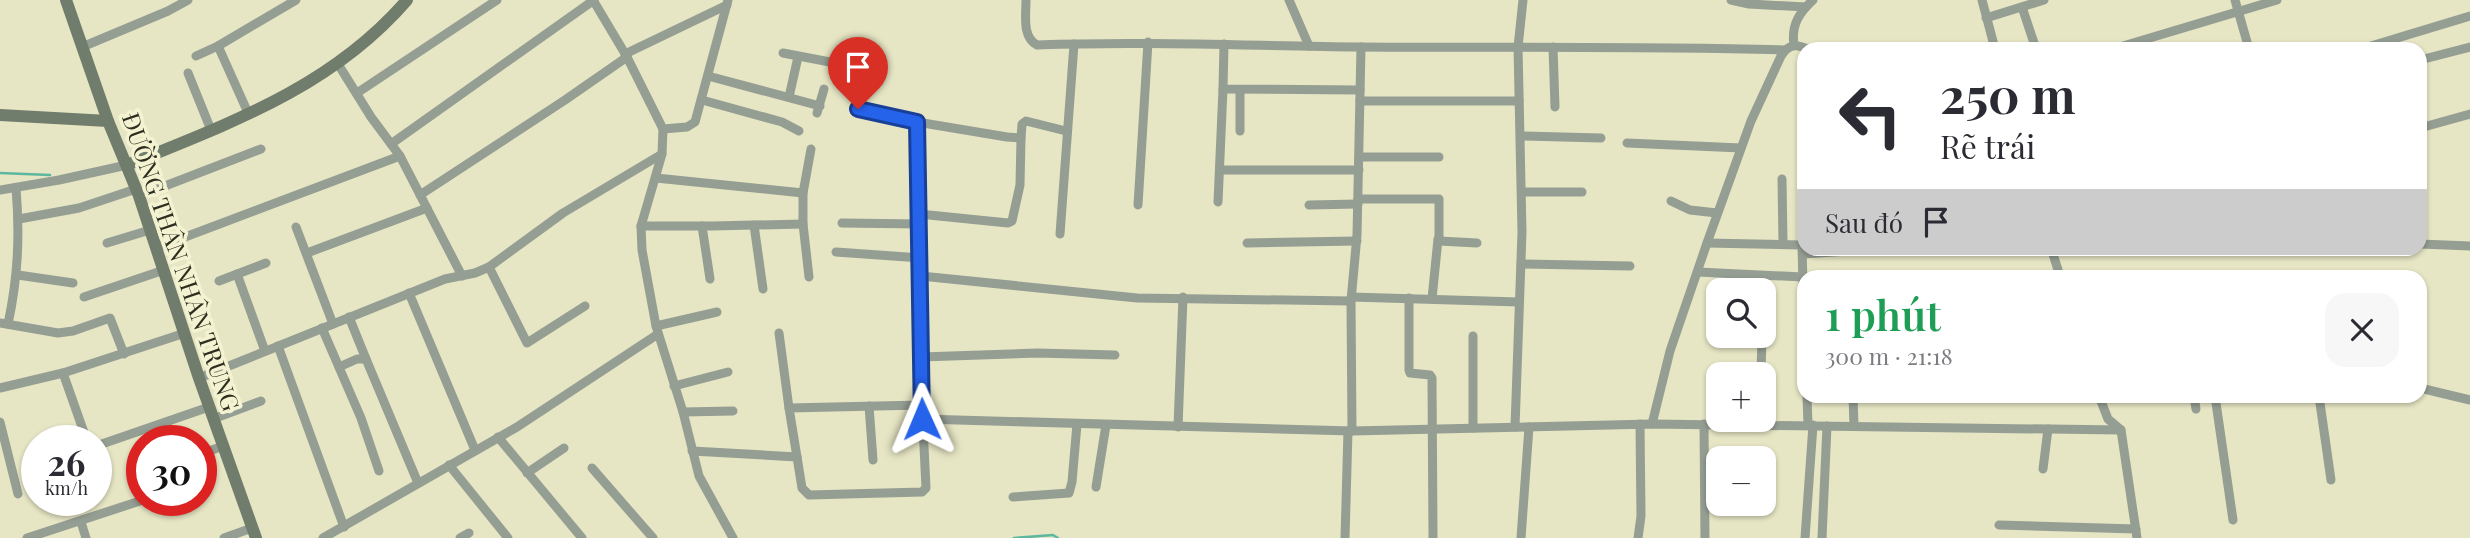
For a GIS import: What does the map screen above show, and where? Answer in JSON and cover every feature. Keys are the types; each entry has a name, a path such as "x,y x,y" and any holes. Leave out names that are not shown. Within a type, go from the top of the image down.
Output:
{"street":[{"name":"ĐƯỜNG THÂN NHÂN TRUNG","path":"66,0 107,121 138,192 199,378 254,533"},
{"path":"82,47 188,0"},
{"path":"196,55 218,46 296,0"},
{"path":"0,190 127,165 249,116 338,64 408,0"},
{"path":"357,93 497,0"},
{"path":"391,144 594,0 626,55 663,129 662,154 641,226 642,250 657,330 692,451 706,494 733,538"},
{"path":"1026,0 1026,31 1033,44 1148,42 1361,47 1785,50 1797,46"},
{"path":"1289,0 1309,46"},
{"path":"1515,428 1522,192 1518,47 1523,0"},
{"path":"1731,0 1770,6 1810,3"},
{"path":"1982,0 1993,42"},
{"path":"1986,18 2041,0"},
{"path":"2235,0 2247,42"},
{"path":"2136,42 2277,0"},
{"path":"420,195 565,100 626,55 727,2"},
{"path":"663,129 692,125 695,122 727,2"},
{"path":"1794,45 1794,27 1798,16 1810,3"},
{"path":"2022,7 2034,42"},
{"path":"2384,42 2470,16"},
{"path":"1138,205 1148,42"},
{"path":"1060,234 1073,44"},
{"path":"1218,202 1224,44"},
{"path":"218,46 249,116"},
{"path":"1345,538 1350,431 1351,299 1357,241 1361,47"},
{"path":"1553,47 1555,107"},
{"path":"2427,58 2470,47"},
{"path":"1652,424 1670,351 1717,214 1764,90 1785,50"},
{"path":"783,53 830,62"},
{"path":"789,97 799,57"},
{"path":"338,64 400,156 462,276"},
{"path":"188,73 212,130"},
{"path":"708,76 789,97 819,109 824,89"},
{"path":"1223,89 1360,90"},
{"path":"1240,90 1240,131"},
{"path":"702,100 782,122 800,131"},
{"path":"1360,101 1519,101"},
{"path":"858,109 917,122 1021,138"},
{"path":"2427,126 2470,114"},
{"path":"0,115 107,121"},
{"path":"842,223 920,219 1008,223 1014,217 1015,201 1019,192 1022,124 1026,121 1066,131"},
{"path":"779,332 802,488 809,495 922,492 926,488 922,419 917,122"},
{"path":"1521,136 1601,138"},
{"path":"1627,144 1741,148"},
{"path":"19,219 79,208 138,192 261,149"},
{"path":"809,277 803,224 803,193 811,149"},
{"path":"199,378 445,279 489,267 564,213 662,154"},
{"path":"156,248 400,156"},
{"path":"1359,157 1439,157"},
{"path":"1220,170 1359,170"},
{"path":"656,178 803,193"},
{"path":"1782,179 1783,243"},
{"path":"16,188 19,219 18,275 4,323 58,333 73,331 110,318 124,354"},
{"path":"1522,192 1582,192"},
{"path":"1309,205 1439,199 1432,299"},
{"path":"1671,201 1690,210 1717,214"},
{"path":"307,253 427,208"},
{"path":"641,226 803,224"},
{"path":"754,225 763,289"},
{"path":"702,226 710,279"},
{"path":"296,227 333,324"},
{"path":"107,243 150,230"},
{"path":"1438,239 1477,243"},
{"path":"1247,243 1357,241"},
{"path":"1707,243 1797,244"},
{"path":"2427,244 2470,246"},
{"path":"836,253 920,258"},
{"path":"219,281 266,263"},
{"path":"1521,264 1630,265"},
{"path":"489,267 527,343 585,306"},
{"path":"84,297 163,270"},
{"path":"1698,272 1797,277"},
{"path":"237,274 265,351"},
{"path":"18,275 74,283"},
{"path":"921,276 1137,298 1409,298 1519,302"},
{"path":"409,293 475,450"},
{"path":"1178,427 1183,297"},
{"path":"1409,298 1409,370 1410,373 1431,376 1433,538"},
{"path":"323,538 498,437 657,330 717,312"},
{"path":"349,317 418,483"},
{"path":"323,328 379,471"},
{"path":"0,388 63,373 185,333"},
{"path":"1473,336 1474,428"},
{"path":"278,346 344,527"},
{"path":"921,357 1115,355"},
{"path":"339,367 357,359 366,359"},
{"path":"674,386 728,372"},
{"path":"63,373 81,425"},
{"path":"2427,390 2470,400"},
{"path":"112,441 261,401"},
{"path":"1805,538 1810,425 1808,403"},
{"path":"1853,403 1854,426"},
{"path":"1999,525 2136,533 2121,430 2108,419 2104,403"},
{"path":"2195,403 2196,409"},
{"path":"2216,403 2232,520"},
{"path":"2320,403 2331,480"},
{"path":"789,408 922,405"},
{"path":"869,406 873,460"},
{"path":"682,412 733,411"},
{"path":"922,419 1350,431 1704,424 1705,538"},
{"path":"0,422 18,494"},
{"path":"1776,423 2121,430"},
{"path":"1013,497 1069,493 1077,424"},
{"path":"1638,538 1641,516 1640,424"},
{"path":"1096,487 1106,425"},
{"path":"1822,538 1827,426"},
{"path":"1521,538 1529,427"},
{"path":"2043,469 2048,429"},
{"path":"498,437 582,538"},
{"path":"217,448 223,446"},
{"path":"527,473 564,448"},
{"path":"692,451 797,457"},
{"path":"449,465 508,538"},
{"path":"592,468 653,538"},
{"path":"27,538 126,506"},
{"path":"80,522 86,538"},
{"path":"224,538 254,533"}],"waterway":[{"path":"0,173 50,175"},
{"path":"1014,538 1053,535 1058,538"}],"route":[{"path":"858,109 917,122 922,419"}]}
